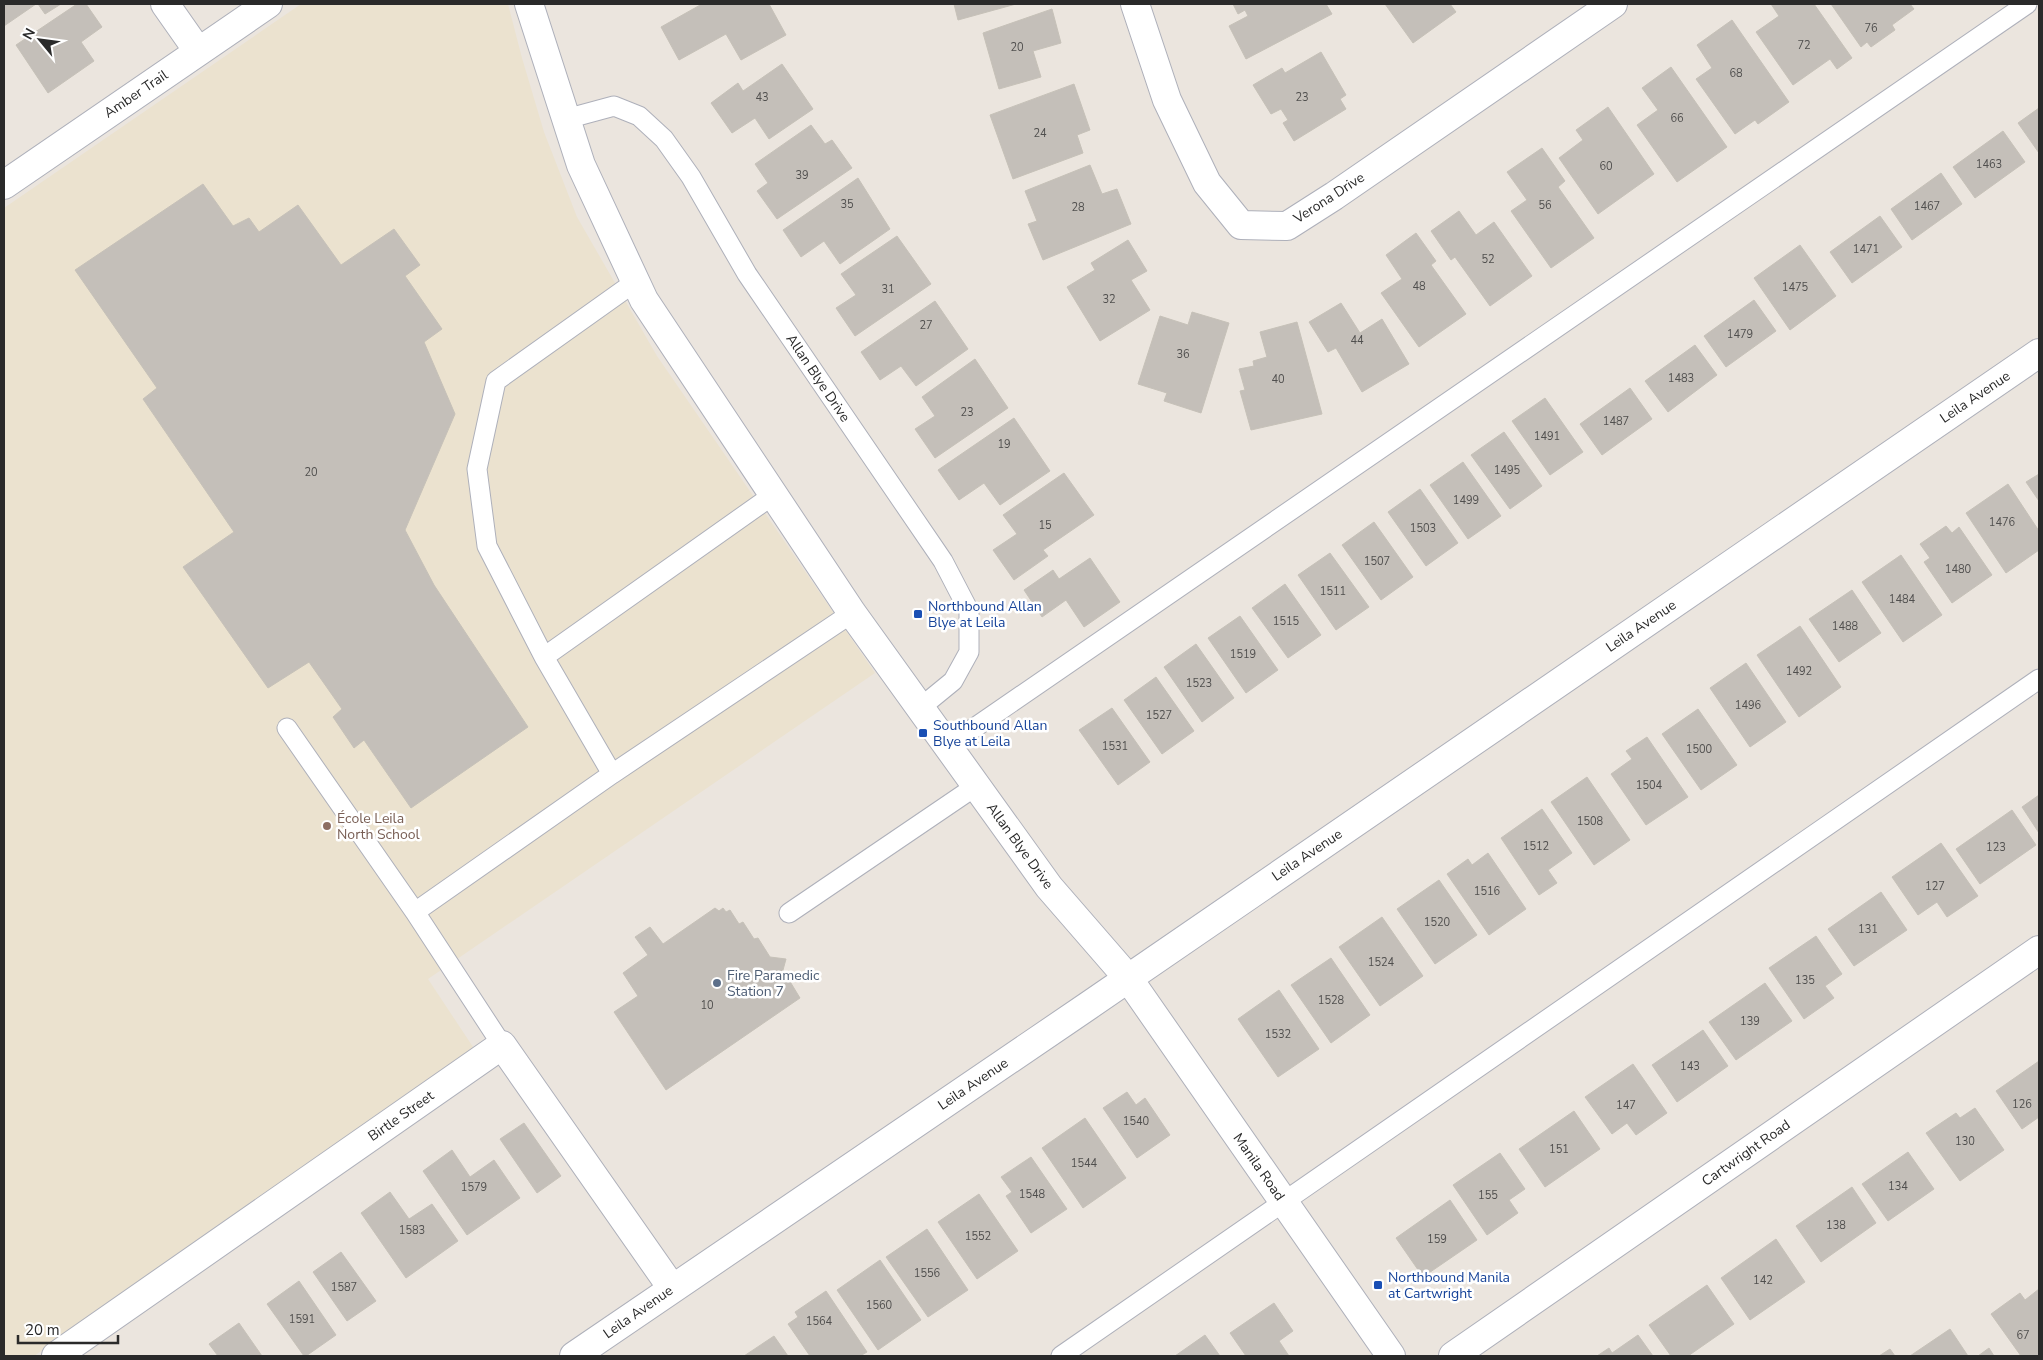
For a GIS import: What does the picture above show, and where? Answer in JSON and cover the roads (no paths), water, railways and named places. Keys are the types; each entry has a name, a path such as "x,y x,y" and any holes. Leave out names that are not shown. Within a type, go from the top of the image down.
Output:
{"street":[{"path":"165,4 198,51"},
{"name":"Amber Trail","path":"4,185 268,4"},
{"name":"Allan Blye Drive","path":"529,4 581,165 644,300 852,613 1049,888 1128,978"},
{"name":"Verona Drive","path":"1135,4 1167,100 1207,184 1240,225 1287,226 1334,196 1613,4"},
{"name":"Leila Avenue","path":"574,1356 2039,353"},
{"name":"Cartwright Road","path":"1454,1356 2039,950"},
{"name":"Manila Road","path":"1128,978 1391,1356"},
{"path":"502,1045 672,1288"},
{"name":"Birtle Street","path":"56,1356 502,1045"}],"lane":[{"path":"948,746 2028,4"},
{"name":"Allan Blye Drive","path":"566,118 614,106 640,116 664,139 690,177 747,274 943,561 969,611 970,652 953,681 920,708"},
{"path":"612,774 544,657 487,546 477,469 496,381 635,282"},
{"path":"544,657 773,494"},
{"path":"415,912 612,774 852,613"},
{"path":"1060,1356 2039,679"},
{"path":"287,728 415,912 502,1045"},
{"path":"788,913 976,786"}],"place":[{"name":"Northbound Allan Blye at Leila","path":"918,614"},
{"name":"Southbound Allan Blye at Leila","path":"923,733"},
{"name":"École Leila North School","path":"327,826"},
{"name":"Fire Paramedic Station 7","path":"717,983"},
{"name":"Northbound Manila at Cartwright","path":"1378,1285"}]}
